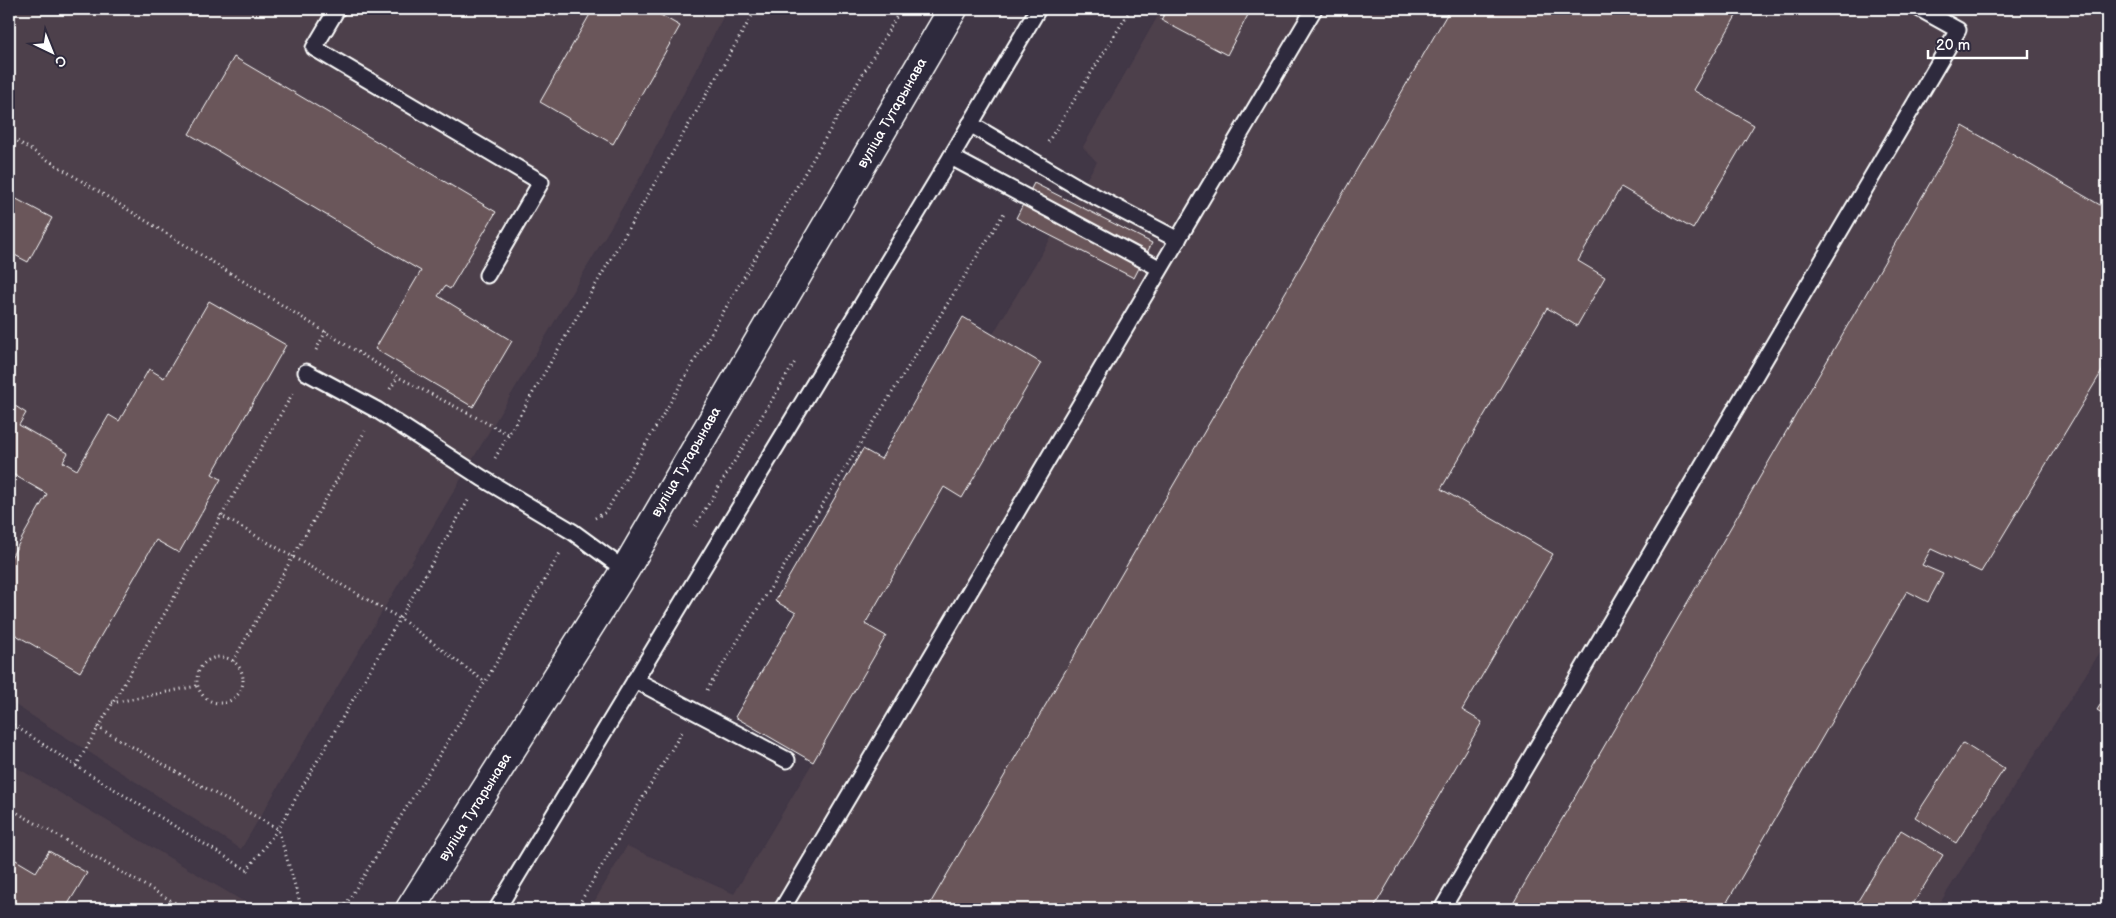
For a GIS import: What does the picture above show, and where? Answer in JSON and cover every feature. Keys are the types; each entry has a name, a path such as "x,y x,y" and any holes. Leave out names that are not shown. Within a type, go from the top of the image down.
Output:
{"street":[{"name":"вуліца Тутарынава","path":"410,909 625,570 953,9"}],"lane":[{"path":"337,9 314,48 541,182 487,275"},
{"path":"497,909 951,157 1038,9"},
{"path":"782,909 1159,268 1178,240 1314,9"},
{"path":"1442,909 1958,30 1920,9"},
{"path":"970,124 1081,189 1178,240"},
{"path":"951,157 1159,268"},
{"path":"306,372 377,410 482,478 573,532 625,570"},
{"path":"635,680 787,760"}],"path":[{"path":"9,722 76,766 247,870 278,829 482,478 510,435 756,9"},
{"path":"344,909 485,682 573,532 606,512 901,9"},
{"path":"1036,162 1131,9"},
{"path":"9,136 398,377 510,435"},
{"path":"576,909 694,711 1017,191"},
{"path":"76,766 220,515 306,372 326,331"},
{"path":"695,526 796,362"},
{"path":"233,661 377,410 398,377"},
{"path":"220,515 401,619 485,682"},
{"path":"215,657 228,658 238,664 244,675 243,688 226,704 214,704 203,697 197,686 197,674 204,663 215,657"},
{"path":"112,703 197,686"},
{"path":"97,727 278,829 302,909"},
{"path":"9,808 186,909"}],"shaded area":[{"path":"9,9 727,9 641,176 241,849 9,701"},
{"path":"1162,9 2107,9 2107,641 1936,909 590,909 627,846 734,894 813,762 735,717 796,613 775,601 863,449 881,459 963,317 993,334 1097,162 1083,147"},
{"path":"9,763 256,909 9,909"}],"building":[{"path":"593,9 650,9 680,26 613,144 540,102"},
{"path":"1167,9 1240,9 1249,13 1227,55 1161,20"},
{"path":"1450,9 1724,9 1736,16 1693,90 1754,125 1693,229 1621,187 1578,261 1605,277 1577,326 1547,308 1441,489 1553,554 1462,710 1482,722 1373,909 927,909"},
{"path":"234,57 496,212 450,289 445,286 438,296 512,341 473,407 375,349 421,271 189,134"},
{"path":"1963,126 2107,209 2107,363 1981,572 1931,549 1922,565 1943,574 1928,602 1907,591 1723,909 1510,909"},
{"path":"1034,183 1152,243 1134,278 1016,218"},
{"path":"9,195 52,218 28,262 9,252"},
{"path":"209,301 286,345 212,474 221,479 179,553 156,540 80,672 9,631 9,561 47,494 9,472 9,402 26,413 19,425 68,453 63,462 77,470 109,415 119,421 149,369 164,378"},
{"path":"963,317 1041,363 962,498 944,487 865,624 886,636 813,762 735,717 796,613 775,601 863,449 881,459"},
{"path":"2107,694 2107,716 2097,710"},
{"path":"1963,743 2004,769 1956,843 1915,817"},
{"path":"1901,830 1943,855 1910,909 1853,909"},
{"path":"49,851 87,873 65,909 9,909 9,856 36,872"}]}
